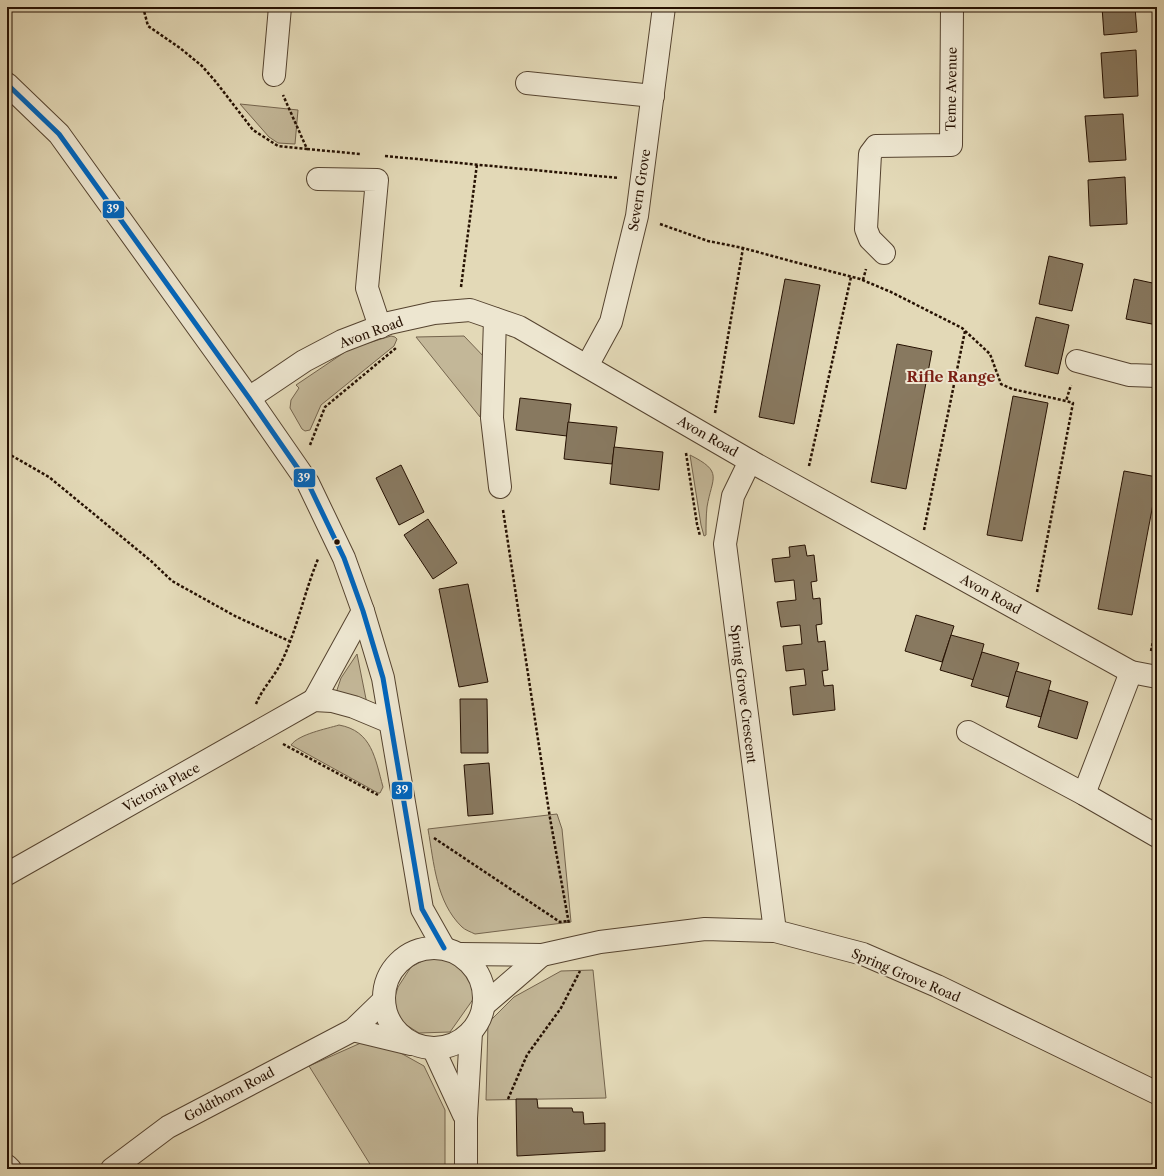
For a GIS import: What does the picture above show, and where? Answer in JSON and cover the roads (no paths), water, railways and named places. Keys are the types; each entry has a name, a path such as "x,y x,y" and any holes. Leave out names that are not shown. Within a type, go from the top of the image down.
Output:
{"street":[{"path":"274,75 280,7"},
{"name":"Severn Grove","path":"587,366 611,322 637,216 664,7"},
{"name":"Teme Avenue","path":"884,253 870,239 866,229 870,154 876,146 950,145 952,7"},
{"path":"527,83 652,96"},
{"path":"7,84 59,134 249,398 308,483 344,558 363,610 383,678 422,909 452,951 471,964 480,976 484,990 484,1005 480,1020 471,1032 460,1041 447,1047 426,1047 353,1030"},
{"path":"318,179 377,180 367,288 380,327"},
{"name":"Avon Road","path":"249,398 304,361 342,341 389,323 434,313 470,310 519,327 750,461 1033,617 1145,675"},
{"path":"495,319 492,418 500,487"},
{"path":"1077,361 1130,375 1157,376"},
{"name":"Spring Grove Crescent","path":"750,461 733,496 725,544 775,931"},
{"path":"363,610 314,700 332,700 354,707 390,722"},
{"path":"1084,794 1145,675"},
{"name":"Victoria Place","path":"7,874 314,700"},
{"path":"968,732 1084,794 1157,836"},
{"path":"409,954 422,909"},
{"name":"Spring Grove Road","path":"452,951 542,954 600,942 705,929 775,931 870,957 937,986 1157,1093"},
{"path":"452,951 432,948 409,954 398,963 390,974 385,986 384,1000 387,1015 394,1028 404,1039 426,1047 466,1118"},
{"path":"484,1005 542,954"},
{"name":"Goldthorn Road","path":"112,1169 168,1127 353,1030 384,1000"},
{"path":"466,1169 466,1118 471,1032"},
{"path":"7,1166 10,1169"}],"district":[{"name":"Rifle Range","path":"951,377"}]}
